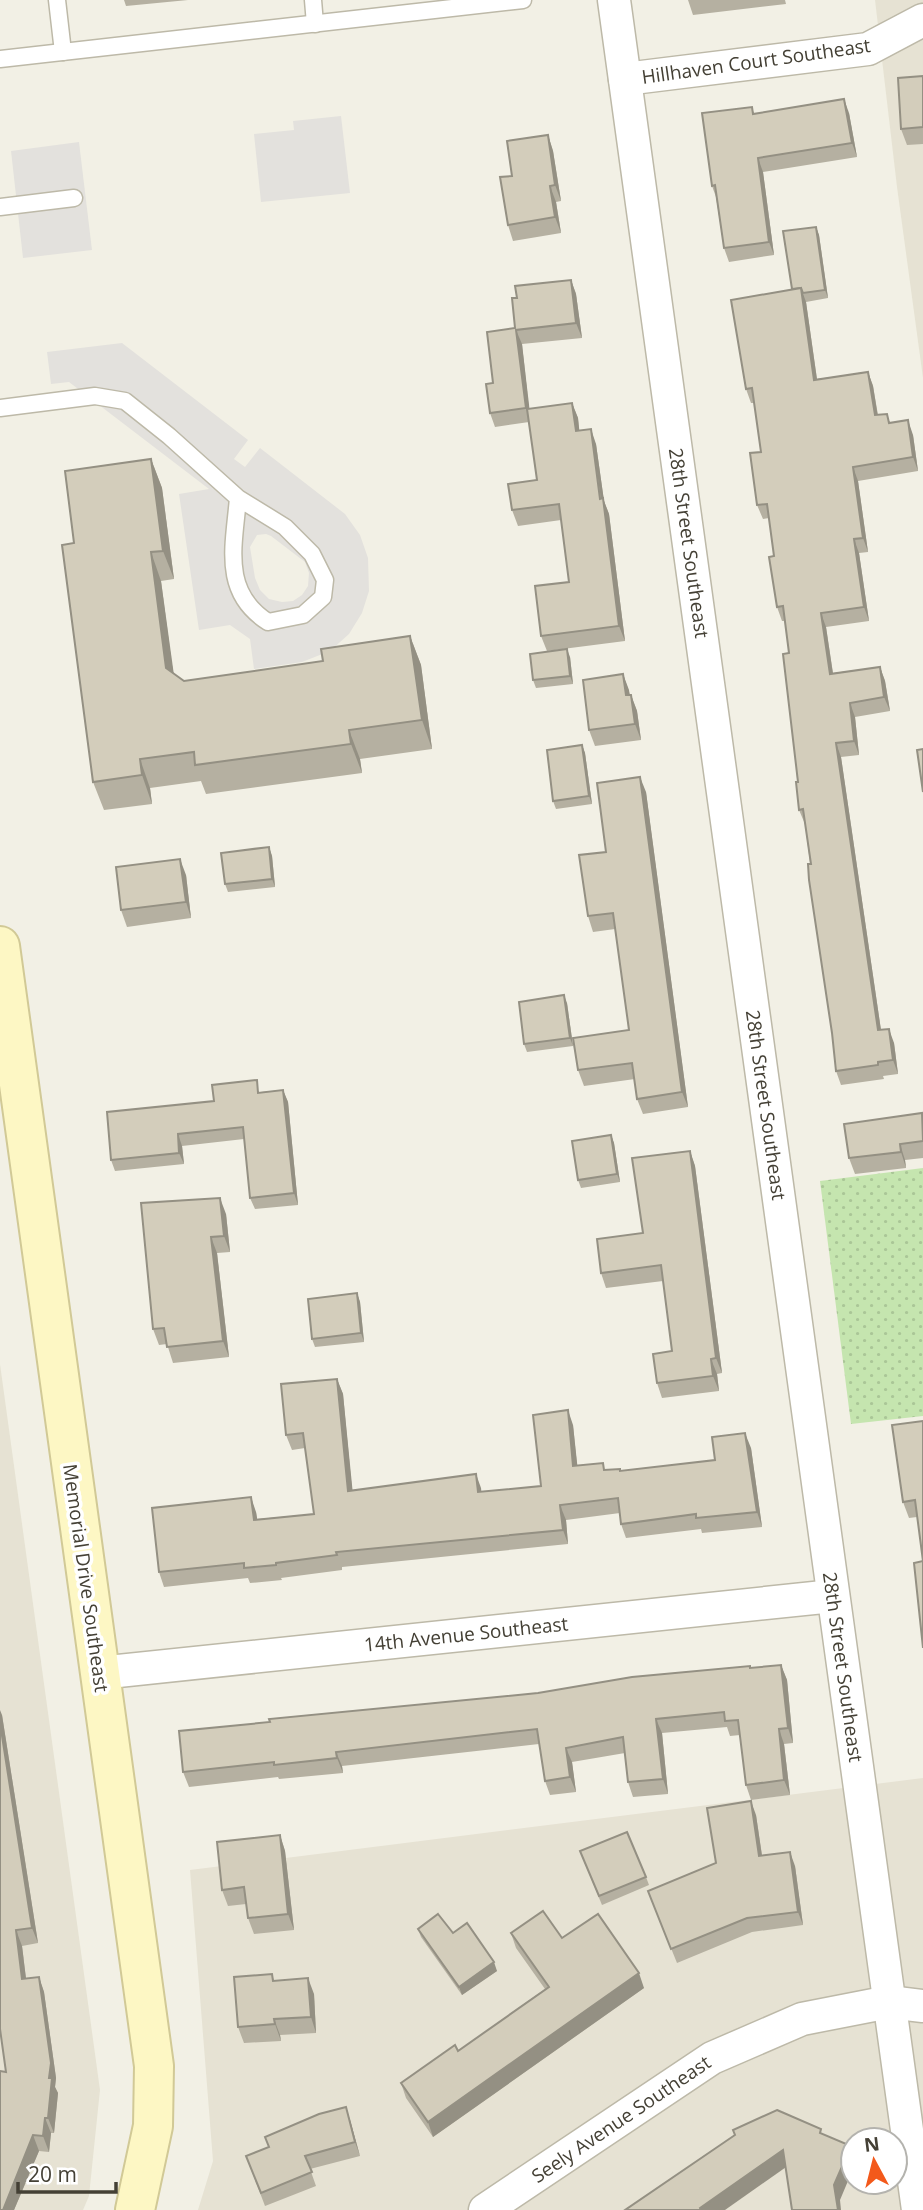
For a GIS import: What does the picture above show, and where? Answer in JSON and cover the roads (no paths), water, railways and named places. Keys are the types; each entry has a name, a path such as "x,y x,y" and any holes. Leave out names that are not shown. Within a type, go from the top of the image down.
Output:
{"street":[{"name":"28th Street Southeast","path":"614,0 918,2210"},
{"name":"Hillhaven Court Southeast","path":"625,79 867,49 923,20"},
{"name":"Memorial Drive Southeast","path":"0,946 154,2066 153,2126 135,2210"},
{"name":"14th Avenue Southeast","path":"99,1673 833,1596"},
{"path":"890,2003 923,1992"},
{"name":"Seely Avenue Southeast","path":"485,2210 712,2058 802,2019 890,2003 923,2006"}],"lane":[{"path":"57,0 63,52"},
{"path":"313,0 315,24"},
{"path":"0,59 523,0"},
{"path":"0,207 74,198"},
{"path":"0,408 95,396 125,401 169,436 237,498 285,527 312,554 325,580 323,597 303,615 268,622 251,611 238,590 233,565 237,498"}]}
